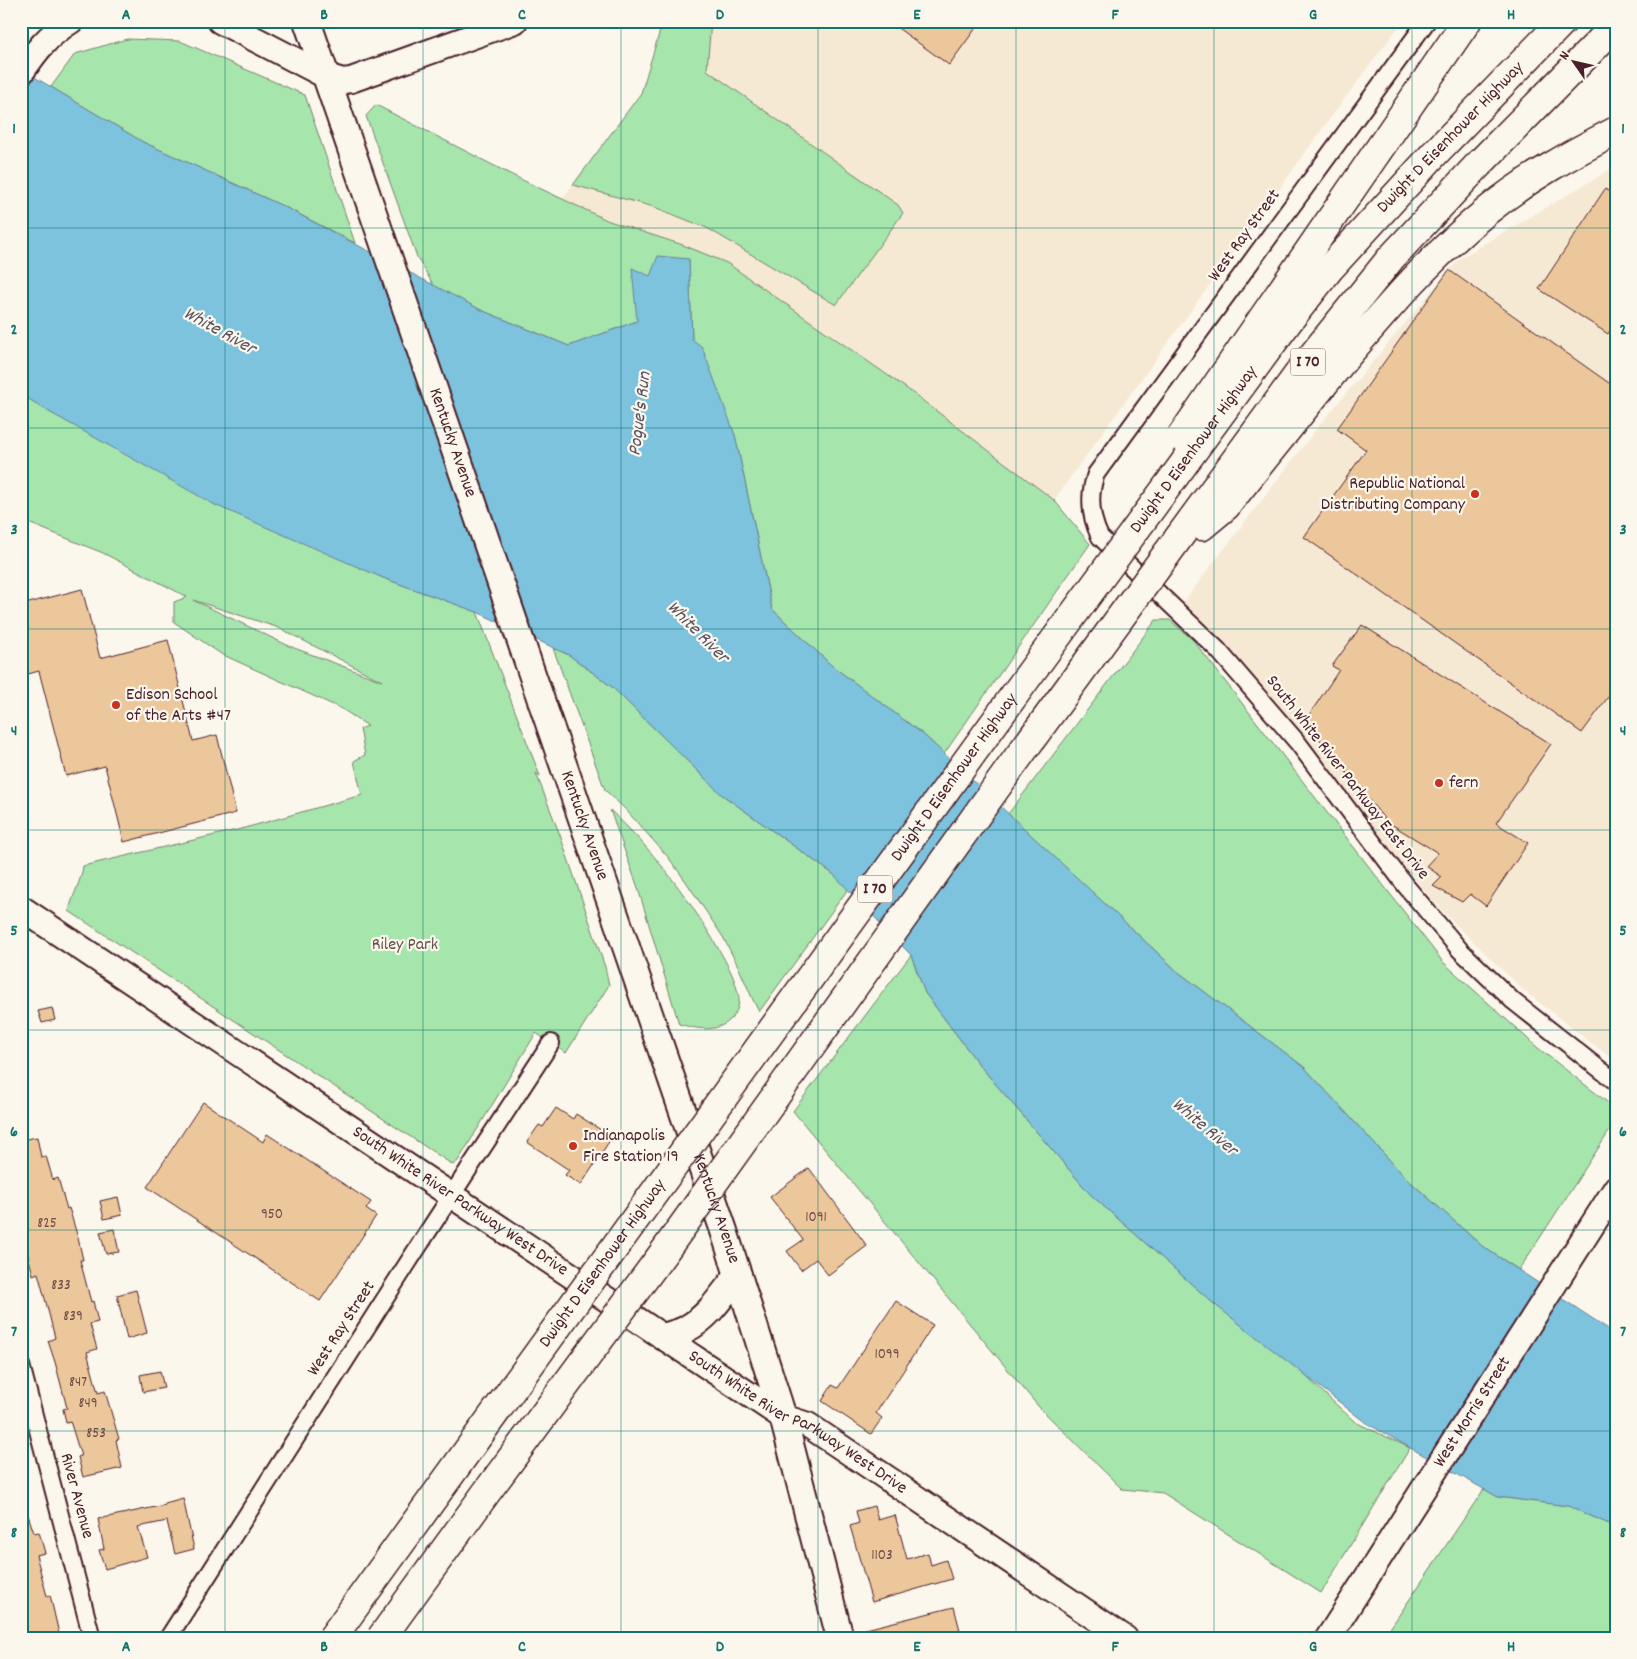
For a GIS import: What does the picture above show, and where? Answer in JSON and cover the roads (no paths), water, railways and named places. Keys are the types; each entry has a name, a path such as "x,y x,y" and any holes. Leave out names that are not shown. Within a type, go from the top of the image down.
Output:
{"highway":[{"path":"1026,679 1173,448 1467,21"},
{"name":"Dwight D Eisenhower Highway","path":"332,1638 1026,679 1316,286 1377,215 1563,21"},
{"name":"I 70","path":"381,1638 664,1252 1010,767 1305,365 1356,299 1401,246 1616,25"},
{"path":"1166,555 1226,506 1330,376 1403,291 1448,244 1498,202 1551,166 1616,131"}],"main road":[{"name":"Kentucky Avenue","path":"307,21 738,1275 784,1417 840,1638"},
{"path":"664,1337 685,1330 700,1321 710,1312 738,1275"}],"street":[{"path":"21,73 40,46 58,29 71,21"},
{"path":"220,21 326,76 343,81 351,80 515,21"},
{"name":"West Ray Street","path":"1096,474 1427,21"},
{"name":"South White River Parkway East Drive","path":"1096,474 1092,485 1090,505 1100,537 1218,650 1298,743 1405,885 1460,950 1512,1001 1616,1082"},
{"name":"South White River Parkway West Drive","path":"21,908 784,1417 808,1425 1125,1638"},
{"name":"West Ray Street","path":"168,1638 451,1195 551,1043"},
{"name":"West Morris Street","path":"1328,1638 1616,1188"},
{"name":"River Avenue","path":"21,1365 92,1638"}],"water":[{"path":"21,69 143,142 285,207 481,310 569,346 637,321 632,268 650,276 658,256 689,259 692,339 702,347 735,435 772,609 831,665 924,735 1177,971 1304,1067 1406,1178 1482,1246 1616,1334 1616,1527 1568,1506 1498,1497 1366,1423 1214,1304 1090,1194 981,1067 925,993 911,955 833,874 721,794 612,687 569,655 477,612 383,578 215,505 51,413 21,394"}],"place":[{"name":"Republic National Distributing Company","path":"1475,494"},
{"name":"Edison School of the Arts #47","path":"116,705"},
{"name":"fern","path":"1439,783"},
{"name":"Indianapolis Fire Station 19","path":"573,1146"}],"water label":[{"name":"White River","path":"219,332"},
{"name":"Pogue's Run","path":"641,414"},
{"name":"White River","path":"697,633"},
{"name":"White River","path":"1204,1128"}],"park label":[{"name":"Riley Park","path":"405,945"}]}
